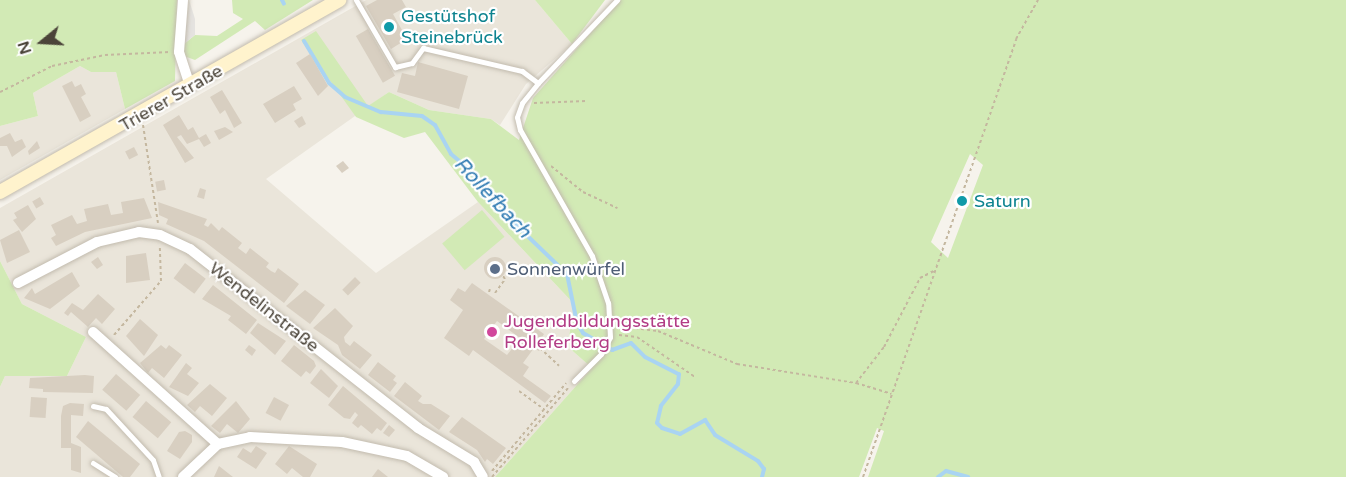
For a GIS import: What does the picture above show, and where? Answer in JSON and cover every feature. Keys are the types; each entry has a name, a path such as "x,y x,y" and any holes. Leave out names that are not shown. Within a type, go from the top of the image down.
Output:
{"main road":[{"name":"Trierer Straße","path":"0,192 138,117 340,0"}],"street":[{"path":"183,0 179,52 190,86"},
{"name":"Wendelinstraße","path":"18,283 97,242 139,232 160,236 190,249 418,428 474,462 486,476"},
{"path":"93,332 218,444"},
{"path":"183,477 218,444 250,438 342,442 407,456 443,477"}],"lane":[{"path":"356,0 395,67 412,63 423,48 522,71 538,83"},
{"path":"574,381 601,354 610,336 608,303 592,256 520,130 517,117 522,103 538,83 617,0"},
{"path":"93,406 106,409 153,460 159,477"},
{"path":"93,463 115,477"}],"path":[{"path":"863,477 1016,39 1038,0"},
{"path":"0,92 52,66 105,55 179,52"},
{"path":"522,103 586,101"},
{"path":"106,344 161,281 160,236 145,131 138,117"},
{"path":"546,159 583,192 617,208"},
{"path":"856,383 884,347 920,278 934,271"},
{"path":"495,293 505,279 502,276"},
{"path":"611,326 658,331 737,364 856,383 891,394"},
{"path":"610,336 637,338 695,377"},
{"path":"540,348 559,366"},
{"path":"486,476 567,381 574,381"},
{"path":"486,476 574,381"},
{"path":"519,391 544,409"}],"shaded area":[{"path":"189,0 195,19 195,35 184,44"},
{"path":"366,0 535,0 572,44 526,84 500,125 491,119 429,110 389,92 266,179 376,273 478,202 575,305 567,346 592,368 495,477 0,477 0,387 5,376 67,376 86,337 22,304 0,261 0,208"},
{"path":"80,66 91,72 116,72 125,109 0,180 0,126 38,116 33,93"}],"green space":[{"path":"0,0 177,0 175,81 125,109 116,72 91,72 80,66 33,93 38,116 0,126"},
{"path":"232,0 313,0 265,30 255,21 195,60 184,56 184,44 195,35 217,36 243,19 233,13"},
{"path":"535,0 605,0 572,44"},
{"path":"620,0 1346,0 1346,477 868,477 884,431 877,428 859,477 495,477 592,368 567,346 575,305 478,202 425,132 404,138 356,117 301,40 316,31 368,106 389,92 429,110 491,119 519,140 533,98","holes":["970,154 983,165 948,258 931,242"]},
{"path":"482,210 504,237 465,270 442,243"},
{"path":"0,261 22,304 86,337 67,376 5,376 0,387"}],"building":[{"name":"Gestütshof Steinebrück","path":"377,0 402,0 406,7 393,14 407,39 391,49 366,6"},
{"path":"368,29 395,76 383,83 356,36"},
{"path":"310,54 328,86 318,96 296,63"},
{"path":"418,62 468,76 459,109 397,92 402,73 415,76"},
{"path":"72,81 75,87 81,84 86,94 81,97 91,116 80,122 62,86"},
{"path":"294,86 302,99 293,104 296,110 275,123 263,104"},
{"path":"222,90 242,123 234,128 225,110 220,114 210,97"},
{"path":"179,115 188,130 193,127 199,138 206,134 211,143 204,147 199,139 187,144 181,135 177,137 194,158 185,163 163,125"},
{"path":"302,116 306,124 299,128 294,121"},
{"path":"225,127 233,132 219,140 214,131"},
{"path":"10,133 15,142 22,139 26,147 12,157 7,146 0,146 0,138"},
{"path":"37,141 40,148 29,155 28,151"},
{"path":"134,147 138,155 129,160 125,152"},
{"path":"343,161 349,168 342,173 336,166"},
{"path":"164,180 166,190 157,192 155,182"},
{"path":"200,188 206,190 204,199 197,197"},
{"path":"40,197 44,204 36,208 32,202"},
{"path":"144,198 152,218 85,232 56,246 51,238 56,235 51,225 72,215 77,224 87,221 84,209 108,204 111,215 123,213 121,202"},
{"path":"158,202 207,219 204,225 208,227 211,223 219,231 222,227 242,243 238,248 246,254 250,248 269,263 266,267 271,271 275,273 278,268 299,284 284,303 204,241 166,224 168,219 159,215"},
{"path":"28,205 36,219 22,232 13,220 17,218 14,213"},
{"path":"19,230 30,252 7,263 0,240"},
{"path":"146,253 150,280 126,283 126,256"},
{"path":"98,257 103,265 97,269 91,262"},
{"name":"Sonnenwürfel","path":"495,257 503,260 506,268 503,276 495,279 487,276 484,268 487,260"},
{"path":"185,263 206,279 194,294 174,278"},
{"path":"72,272 80,286 50,309 24,298 32,288 35,294"},
{"path":"355,277 361,283 348,295 342,290"},
{"path":"472,283 544,334 538,344 542,346 539,351 534,348 523,363 529,367 523,376 551,396 545,403 473,350 469,356 444,338 463,310 450,300 458,288 465,292","holes":["497,321 520,338 507,355 484,339"]},
{"path":"213,285 257,320 246,334 228,320 231,316 202,299"},
{"path":"305,290 325,305 310,324 286,306"},
{"path":"98,294 115,309 102,324 96,318 88,327 71,312 68,316 64,313 72,303 83,310"},
{"path":"335,308 353,326 344,337 345,342 350,346 354,341 372,355 360,369 342,355 338,345 313,328"},
{"path":"140,319 158,335 144,356 126,336"},
{"path":"258,323 286,341 275,355 250,333"},
{"path":"161,345 166,349 169,345 182,355 164,378 152,368 148,373 140,363"},
{"path":"249,345 256,350 252,356 245,350"},
{"path":"294,345 314,361 316,366 310,374 306,371 301,377 281,361"},
{"path":"378,362 396,376 393,380 397,383 390,392 368,375"},
{"path":"186,363 192,368 187,374 199,383 188,396 169,387"},
{"path":"321,369 338,386 329,398 310,383"},
{"path":"116,374 140,395 126,411 102,390"},
{"path":"94,376 93,393 43,392 43,389 29,388 30,378"},
{"path":"405,382 422,396 418,401 431,404 450,416 439,430 394,396"},
{"path":"210,384 227,398 212,416 200,406 195,412 187,405"},
{"path":"343,386 387,423 381,431 377,428 372,434 361,425 358,428 352,423 358,415 355,412 350,419 344,418 328,405"},
{"path":"31,397 47,398 46,418 30,417"},
{"path":"274,397 289,405 281,421 266,413"},
{"path":"146,401 171,422 158,438 133,417"},
{"path":"236,401 250,419 238,433 227,424 220,433 211,426"},
{"path":"70,403 84,404 83,416 71,415 71,443 81,447 81,473 71,470 71,448 61,448 63,406"},
{"path":"462,417 506,448 493,464 487,459 485,462 477,450 449,432"},
{"path":"88,421 140,464 130,477 123,477 76,437"},
{"path":"389,425 395,430 389,437 383,433"},
{"path":"185,431 192,435 192,442 180,459 167,451 179,432"},
{"path":"256,446 267,453 256,469 237,457 243,448 251,453"},
{"path":"289,446 317,464 310,477 303,477 292,468 287,474 275,464"},
{"path":"219,466 233,477 214,477"},
{"path":"378,469 388,477 372,477"}],"waterway":[{"path":"282,0 284,4"},
{"name":"Rollefbach","path":"304,41 329,83 345,97 381,112 422,116 435,125 451,154 471,171 483,193 567,274 577,323 583,333 612,350 631,343 645,357 679,374 678,384 661,406 657,423 662,428 680,434 705,420 715,435 758,461 764,469 762,477"},
{"name":"Rollefbach","path":"938,477 946,471 968,477"}],"place":[{"name":"Gestütshof Steinebrück","path":"389,27"},
{"name":"Saturn","path":"962,201"},
{"name":"Sonnenwürfel","path":"495,269"},
{"name":"Jugendbildungsstätte Rolleferberg","path":"492,332"}]}
